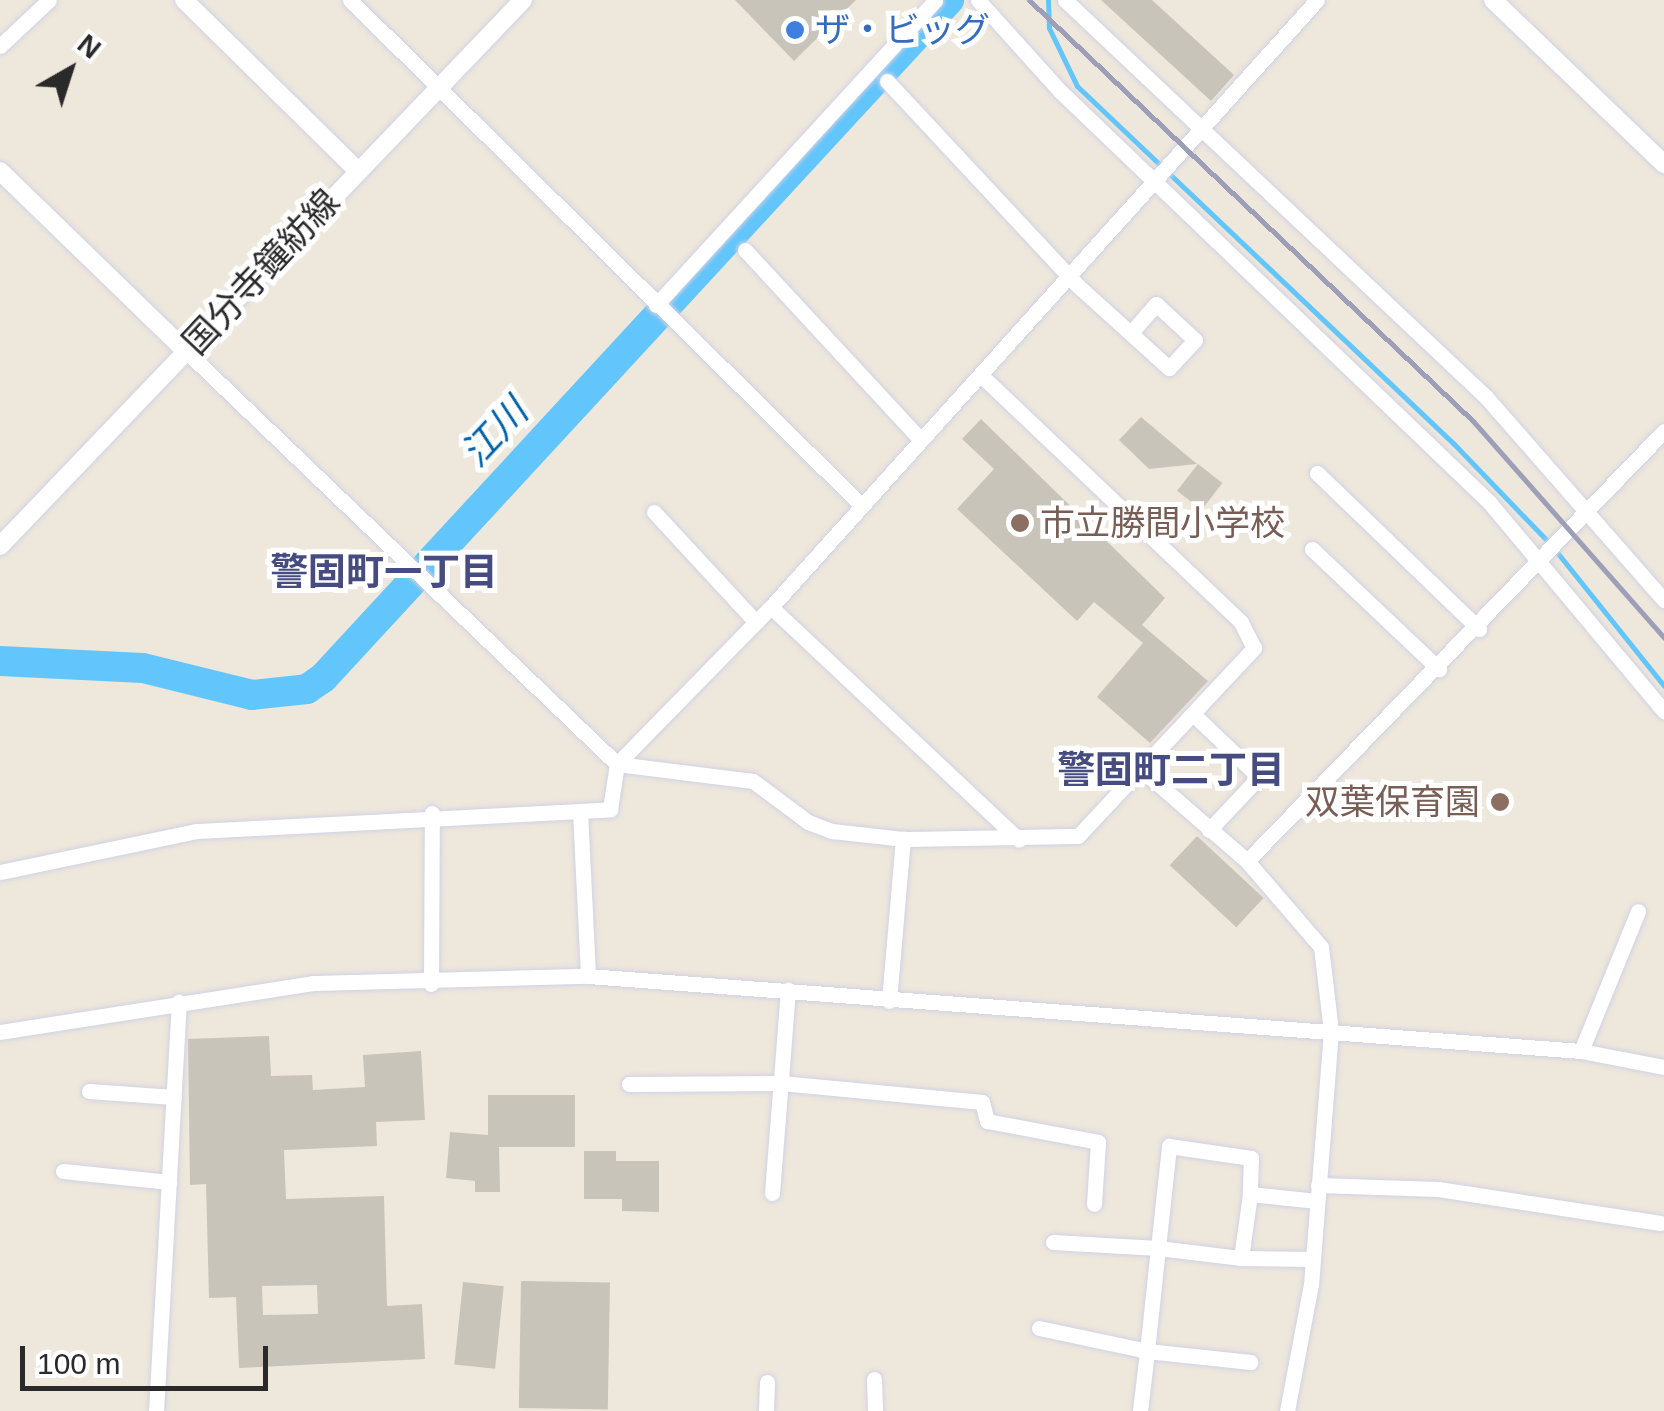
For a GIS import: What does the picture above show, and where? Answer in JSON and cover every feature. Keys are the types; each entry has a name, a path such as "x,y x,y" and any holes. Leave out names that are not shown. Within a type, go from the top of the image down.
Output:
{"street":[{"path":"0,46 49,0"},
{"path":"184,0 356,168"},
{"path":"350,0 861,505"},
{"name":"国分寺鐘紡線","path":"0,546 187,352 356,168 523,0"},
{"path":"656,305 934,0"},
{"path":"978,0 1060,91 1370,382 1544,561 1664,711"},
{"path":"1066,0 1486,397 1592,512 1664,600"},
{"path":"0,872 196,831 432,814 610,809 617,764 771,607 1317,0"},
{"path":"1494,0 1664,164"},
{"path":"886,80 1068,274 1131,333"},
{"path":"0,171 504,662 617,764 753,781 808,822 903,840 1078,836 1254,648 1241,622 981,376"},
{"path":"745,250 921,440"},
{"path":"1247,861 1479,629 1664,432"},
{"path":"1317,473 1479,629"},
{"path":"654,512 756,622"},
{"path":"1312,550 1439,669"},
{"path":"771,607 1019,840"},
{"path":"1193,714 1259,777 1209,830"},
{"path":"1142,770 1247,861 1322,947 1330,1031 1313,1260 1287,1411"},
{"path":"580,811 588,976"},
{"path":"430,984 432,814"},
{"path":"889,1001 903,840"},
{"path":"1582,1051 1638,911"},
{"path":"0,1032 313,983 430,984 588,976 1582,1051 1664,1067"},
{"path":"772,1194 788,990"},
{"path":"156,1411 179,1002"},
{"path":"630,1084 781,1084 982,1102 987,1121 1098,1142 1094,1204"},
{"path":"89,1091 174,1097"},
{"path":"1140,1411 1169,1146 1251,1158 1240,1258"},
{"path":"63,1171 169,1182"},
{"path":"1250,1194 1438,1190 1660,1223"},
{"path":"1054,1242 1240,1258 1313,1260"},
{"path":"1039,1328 1146,1351 1250,1362"},
{"path":"874,1379 874,1411"},
{"path":"766,1411 768,1382"}],"building":[{"name":"ザ・ビッグ","path":"735,0 856,0 794,61"},
{"path":"1101,0 1152,0 1234,75 1211,101"},
{"path":"1141,417 1197,464 1149,469 1119,440"},
{"path":"981,419 1165,598 1142,625 1208,681 1150,743 1097,697 1143,643 1094,602 1077,621 957,509 994,469 962,439"},
{"path":"1198,464 1222,483 1201,510 1177,491"},
{"path":"1197,836 1264,898 1236,927 1170,865"},
{"path":"269,1036 271,1076 312,1075 313,1090 365,1087 363,1055 421,1051 425,1120 376,1122 377,1146 284,1150 286,1199 384,1196 387,1306 422,1304 425,1359 239,1368 236,1297 209,1298 206,1184 190,1185 188,1039","holes":["317,1285 318,1314 263,1315 262,1286"]},
{"path":"488,1095 575,1095 575,1147 499,1147 500,1192 475,1192 475,1181 446,1178 450,1132 488,1135"},
{"path":"584,1151 616,1151 616,1161 659,1161 659,1212 622,1211 622,1199 584,1199"},
{"path":"521,1281 610,1283 608,1410 519,1408"},
{"path":"463,1282 504,1286 495,1369 454,1365"}],"waterway":[{"name":"江川","path":"0,661 143,668 252,695 307,689 323,678 949,0"},
{"path":"1048,0 1049,28 1077,86 1454,444 1552,546 1664,686"}],"railway":[{"path":"1029,0 1473,421 1664,638"}],"place":[{"name":"ザ・ビッグ","path":"795,30"},
{"name":"市立勝間小学校","path":"1020,523"},
{"name":"双葉保育園","path":"1500,802"}],"district":[{"name":"警固町一丁目","path":"384,573"},
{"name":"警固町二丁目","path":"1171,771"}]}
